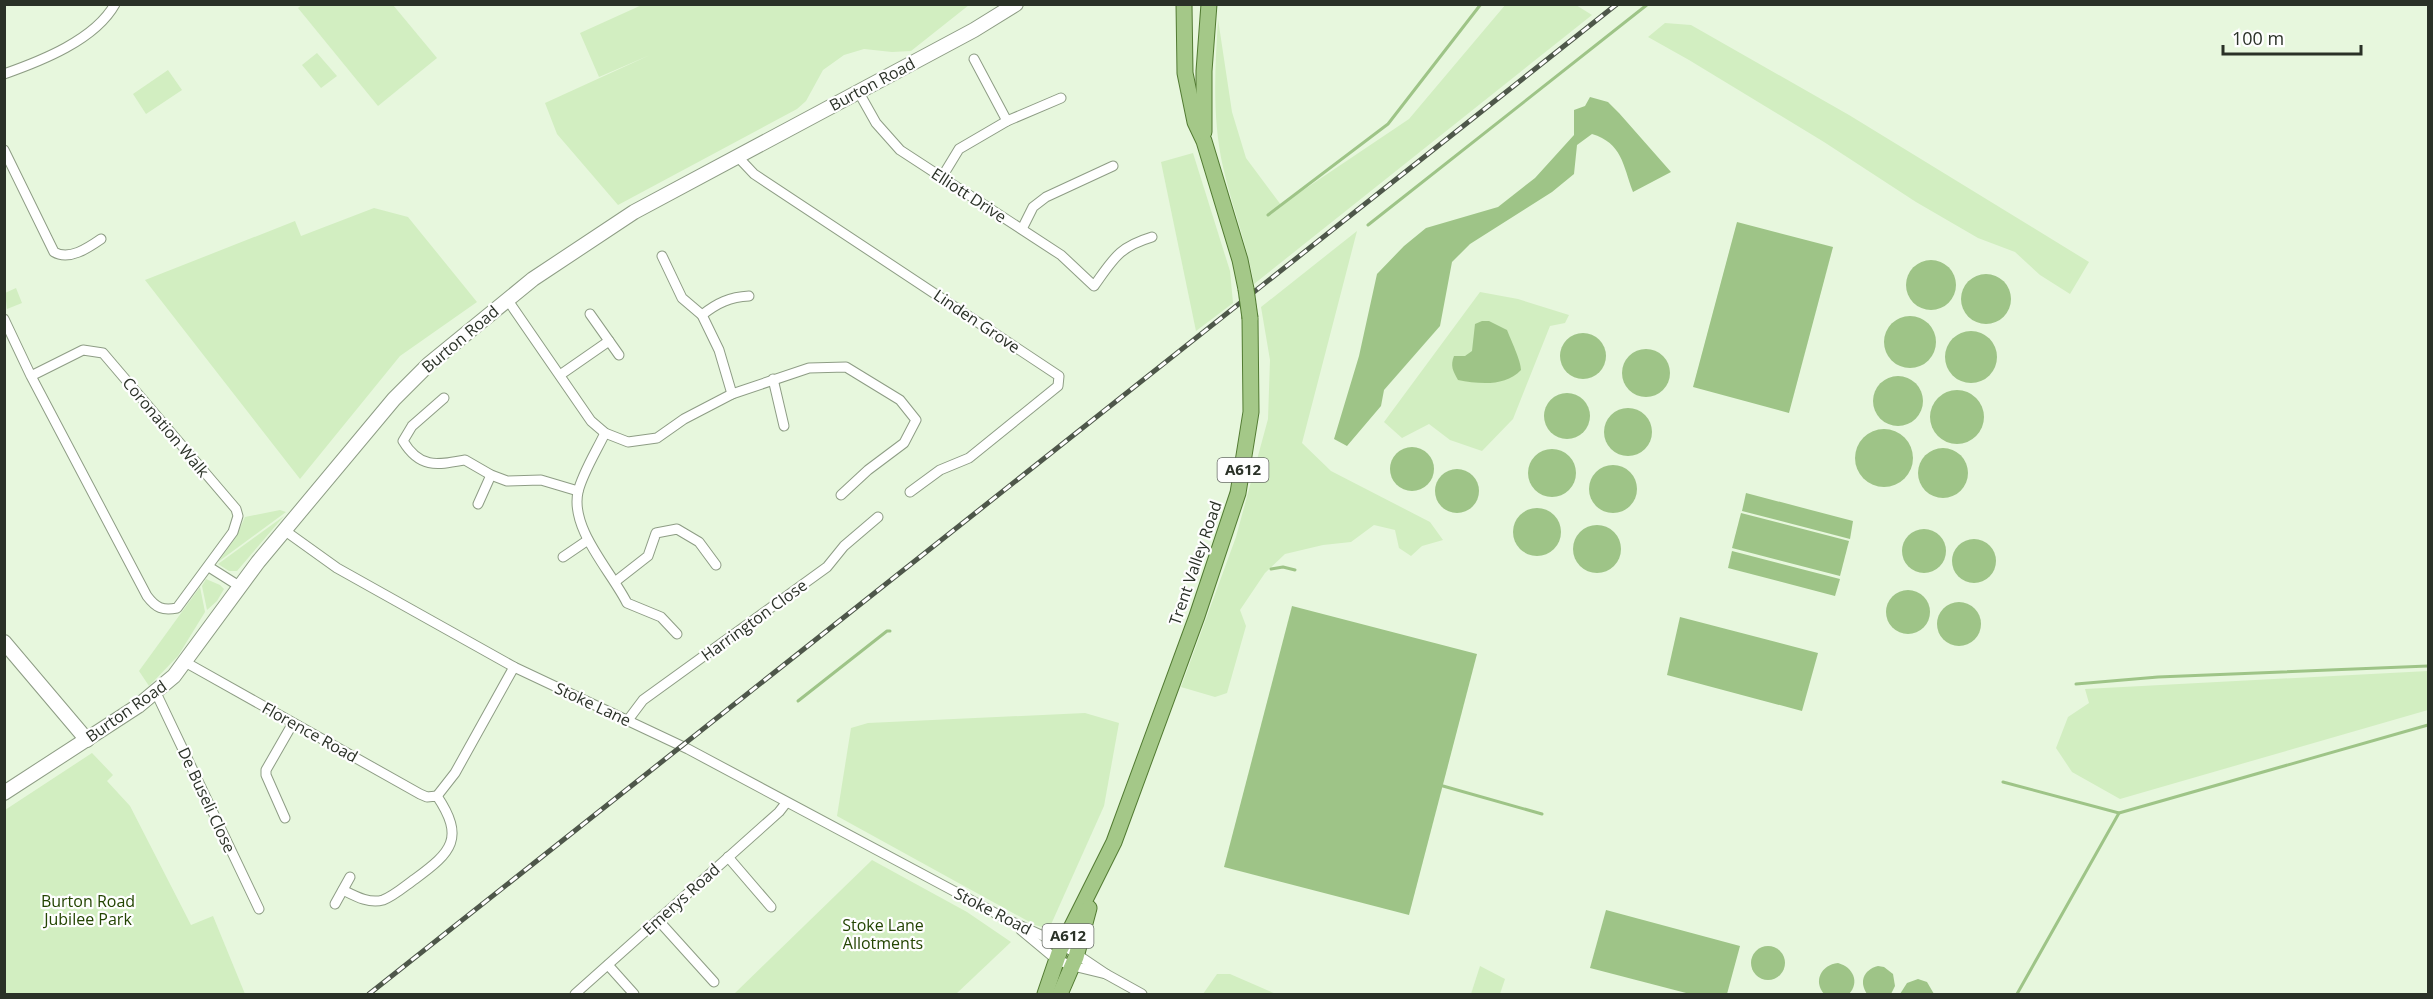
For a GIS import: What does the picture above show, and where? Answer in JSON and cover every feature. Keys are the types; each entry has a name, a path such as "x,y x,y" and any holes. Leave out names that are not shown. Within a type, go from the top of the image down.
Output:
{"main road":[{"name":"Trent Valley Road","path":"1045,994 1063,945 1114,842 1197,616 1238,493 1245,460 1251,412 1250,318 1246,288 1240,260 1204,141 1195,122 1185,73 1184,4"},
{"name":"Trent Valley Road","path":"1204,141 1204,71 1209,4"},
{"name":"Trent Valley Road","path":"1060,994 1075,959 1097,879"}],"street":[{"path":"4,74 40,61 75,41 96,27 115,4"},
{"name":"Burton Road","path":"4,793 87,740 152,695 174,676 239,586 394,399 429,364 507,299 564,256 634,212 974,30 1016,4"},
{"path":"974,59 1008,121"},
{"name":"Elliott Drive","path":"858,91 876,123 900,150 1061,255 1094,286 1116,255 1131,244 1152,237"},
{"path":"942,177 959,149 1008,121 1061,98"},
{"path":"4,150 54,252 63,255 82,251 101,239"},
{"name":"Linden Grove","path":"737,156 754,174 1059,376 1058,386 969,458 940,470 910,492"},
{"path":"1022,229 1033,207 1046,198 1113,166"},
{"path":"662,255 682,298 702,315 718,350 732,394"},
{"path":"738,285 739,297"},
{"path":"702,315 713,306 749,296"},
{"path":"507,299 591,421 606,433 628,442 657,438 684,419 732,394 773,379 808,368 846,368 900,400 916,420 904,443 868,470 841,495"},
{"path":"590,314 619,355"},
{"name":"Coronation Walk","path":"4,319 32,376 153,605 164,610 177,608 233,532 238,516 236,509 107,357 97,351 83,350 32,376"},
{"path":"560,375 609,342"},
{"path":"773,379 784,426"},
{"path":"444,398 412,426 403,441 411,455 434,465 465,460 507,482 541,480 578,491"},
{"path":"606,433 578,491 577,513 588,540 616,581 627,603 661,617 677,634"},
{"path":"478,504 491,475"},
{"name":"Harrington Close","path":"628,720 643,700 827,567 844,546 878,517"},
{"path":"616,581 648,556 656,533 677,529 699,542 716,566"},
{"name":"Stoke Lane","path":"285,530 337,568 514,667 688,749 909,867"},
{"path":"563,556 588,540"},
{"path":"209,567 239,586"},
{"path":"4,642 87,740"},
{"name":"Florence Road","path":"185,662 420,794 428,797 437,796"},
{"path":"343,890 367,901 383,900 424,872 442,856 453,837 453,826 437,796 455,772 514,667"},
{"name":"De Buseli Close","path":"152,695 158,697 259,909"},
{"path":"285,818 266,775 269,764 293,723"},
{"name":"Emerys Road","path":"575,994 779,812 786,803"},
{"path":"728,857 771,907"},
{"name":"Stoke Road","path":"909,867 1010,921 1063,945 1075,959 1106,974"},
{"path":"335,904 350,877"},
{"path":"658,920 714,982"},
{"path":"1010,921 1057,960 1075,959 1142,994"},
{"path":"608,965 634,994"}],"green space":[{"path":"303,4 393,5 437,58 378,106 298,8"},
{"path":"644,4 969,5 911,51 892,52 864,49 844,55 823,70 806,101 797,109 618,205 557,134 545,103 650,55 599,77 580,33"},
{"path":"1506,4 1576,5 1592,15 1254,284 1227,182 1217,130 1215,93 1218,19 1232,112 1246,158 1281,205 1409,119"},
{"path":"1665,23 1691,25 1849,115 2089,262 2070,294 2040,275 2015,252 1978,238 1916,202 1824,142 1648,37"},
{"path":"317,53 337,76 321,88 302,65"},
{"path":"168,70 182,90 146,114 133,94"},
{"path":"1193,153 1230,271 1233,303 1196,331 1161,162"},
{"path":"374,208 408,217 477,302 400,356 300,479 145,280 295,221 301,236"},
{"path":"1357,231 1302,443 1331,471 1430,522 1443,540 1422,546 1411,556 1399,548 1395,530 1374,525 1351,542 1323,545 1285,554 1265,573 1240,610 1246,626 1227,693 1215,697 1181,687 1236,537 1268,419 1270,360 1261,307"},
{"path":"16,288 22,303 7,309 5,293"},
{"path":"1480,292 1518,299 1569,315 1565,323 1550,326 1513,419 1482,451 1450,440 1429,424 1402,438 1384,422"},
{"path":"280,510 286,512 218,562 236,537 245,517"},
{"path":"284,516 237,571 229,571 218,564"},
{"path":"206,579 224,589 217,601 207,610 202,586"},
{"path":"200,587 205,612 178,656 149,686 139,671"},
{"path":"2428,671 2428,710 2120,799 2072,772 2056,748 2068,717 2089,703 2085,689"},
{"path":"1085,713 1119,723 1104,806 1049,929 1035,925 837,816 851,728 868,723"},
{"name":"Burton Road Jubilee Park","path":"92,753 113,775 107,781 130,806 191,925 213,916 245,994 5,994 5,810"},
{"name":"Stoke Lane Allotments","path":"872,860 967,912 1011,942 956,994 734,994"},
{"path":"1480,966 1505,979 1500,994 1471,994"},
{"path":"1217,974 1230,974 1276,994 1203,994"}],"shaded area":[{"path":"1590,97 1608,102 1671,172 1633,192 1624,164 1610,143 1592,134 1577,145 1574,174 1552,192 1470,244 1452,262 1440,326 1384,390 1381,406 1347,446 1334,439 1359,356 1377,274 1404,246 1426,228 1498,207 1535,178 1574,135 1574,110 1585,106"},
{"path":"1737,222 1833,247 1789,413 1693,387"},
{"path":"1926,260 1936,260 1949,267 1956,280 1956,290 1949,303 1936,310 1926,310 1917,306 1910,299 1906,290 1906,280 1910,271 1917,264"},
{"path":"1986,274 1995,276 2006,285 2011,299 2009,308 2000,319 1986,324 1977,322 1966,313 1961,299 1963,290 1972,279"},
{"path":"1910,316 1920,318 1928,324 1934,332 1936,342 1934,352 1928,360 1920,366 1910,368 1900,366 1892,360 1886,352 1884,342 1886,332 1892,324 1900,318"},
{"path":"1489,321 1507,330 1521,370 1500,382 1474,383 1458,380 1452,363 1454,356 1465,356 1472,351 1475,324"},
{"path":"1971,331 1985,335 1993,343 1997,357 1993,371 1985,379 1971,383 1957,379 1949,371 1945,357 1949,343 1957,335"},
{"path":"1583,333 1592,334 1600,339 1605,347 1605,365 1600,373 1592,378 1583,379 1574,378 1566,373 1561,365 1560,356 1561,347 1566,339 1574,334"},
{"path":"1641,349 1651,349 1663,356 1670,368 1670,378 1663,390 1651,397 1641,397 1626,386 1622,378 1622,368 1633,353"},
{"path":"1893,376 1903,376 1916,383 1923,396 1923,406 1916,419 1903,426 1893,426 1884,422 1877,415 1873,406 1873,396 1877,387 1884,380"},
{"path":"1957,390 1967,392 1976,398 1982,407 1984,417 1982,427 1976,436 1967,442 1957,444 1947,442 1938,436 1932,427 1930,417 1932,407 1938,398 1947,392"},
{"path":"1567,393 1576,394 1584,399 1589,407 1589,425 1584,433 1576,438 1567,439 1558,438 1550,433 1545,425 1544,416 1545,407 1550,399 1558,394"},
{"path":"1623,408 1633,408 1645,415 1652,427 1652,437 1645,449 1633,456 1623,456 1608,445 1604,437 1604,427 1615,412"},
{"path":"1884,429 1895,431 1908,442 1913,458 1911,469 1900,482 1884,487 1873,485 1860,474 1855,458 1857,447 1868,434"},
{"path":"1412,447 1427,454 1434,469 1427,484 1412,491 1397,484 1390,469 1397,454"},
{"path":"1938,448 1948,448 1961,455 1968,468 1968,478 1961,491 1948,498 1938,498 1929,494 1922,487 1918,478 1918,468 1922,459 1929,452"},
{"path":"1547,449 1557,449 1569,456 1576,468 1576,478 1569,490 1557,497 1547,497 1532,486 1528,478 1528,468 1539,453"},
{"path":"1608,465 1618,465 1633,475 1637,489 1636,498 1627,509 1618,513 1608,513 1593,503 1589,494 1589,484 1599,469"},
{"path":"1457,469 1466,470 1473,475 1478,482 1478,500 1473,507 1466,512 1457,513 1448,512 1441,507 1436,500 1435,491 1436,482 1441,475 1448,470"},
{"path":"1746,493 1853,521 1850,539 1742,511"},
{"path":"1537,508 1554,515 1561,532 1554,549 1537,556 1520,549 1513,532 1520,515"},
{"path":"1741,513 1849,541 1840,576 1732,548"},
{"path":"1592,525 1602,525 1614,532 1621,544 1621,554 1614,566 1602,573 1592,573 1577,562 1573,554 1573,544 1584,529"},
{"path":"1924,529 1939,536 1946,551 1939,566 1924,573 1909,566 1902,551 1909,536"},
{"path":"1974,539 1989,546 1996,561 1989,576 1974,583 1959,576 1952,561 1959,546"},
{"path":"1732,551 1840,579 1835,596 1728,568"},
{"path":"1908,590 1924,596 1930,612 1924,628 1908,634 1892,628 1886,612 1892,596"},
{"path":"1959,602 1975,608 1981,624 1975,640 1959,646 1943,640 1937,624 1943,608"},
{"path":"1292,606 1477,654 1409,915 1224,867"},
{"path":"1680,617 1818,653 1802,711 1667,675"},
{"path":"1606,910 1740,946 1727,994 1690,994 1590,968"},
{"path":"1768,946 1780,951 1785,963 1780,975 1768,980 1756,975 1751,963 1756,951"},
{"path":"1838,963 1851,971 1854,985 1849,994 1824,994 1819,984 1820,974 1827,967"},
{"path":"1878,966 1884,967 1893,974 1895,986 1891,994 1867,994 1865,990 1863,981 1866,973"},
{"path":"1918,979 1927,982 1934,994 1900,994 1907,983"}],"waterway":[{"path":"1268,215 1388,124 1481,4"},
{"path":"1368,225 1648,4"},
{"path":"1271,569 1283,567 1295,570"},
{"path":"798,701 887,631 890,631"},
{"path":"2076,684 2158,677 2428,666"},
{"path":"2003,782 2119,813 2428,725"},
{"path":"1443,786 1542,814"},
{"path":"2017,994 2119,813"}],"railway":[{"path":"369,994 1617,4"}]}
